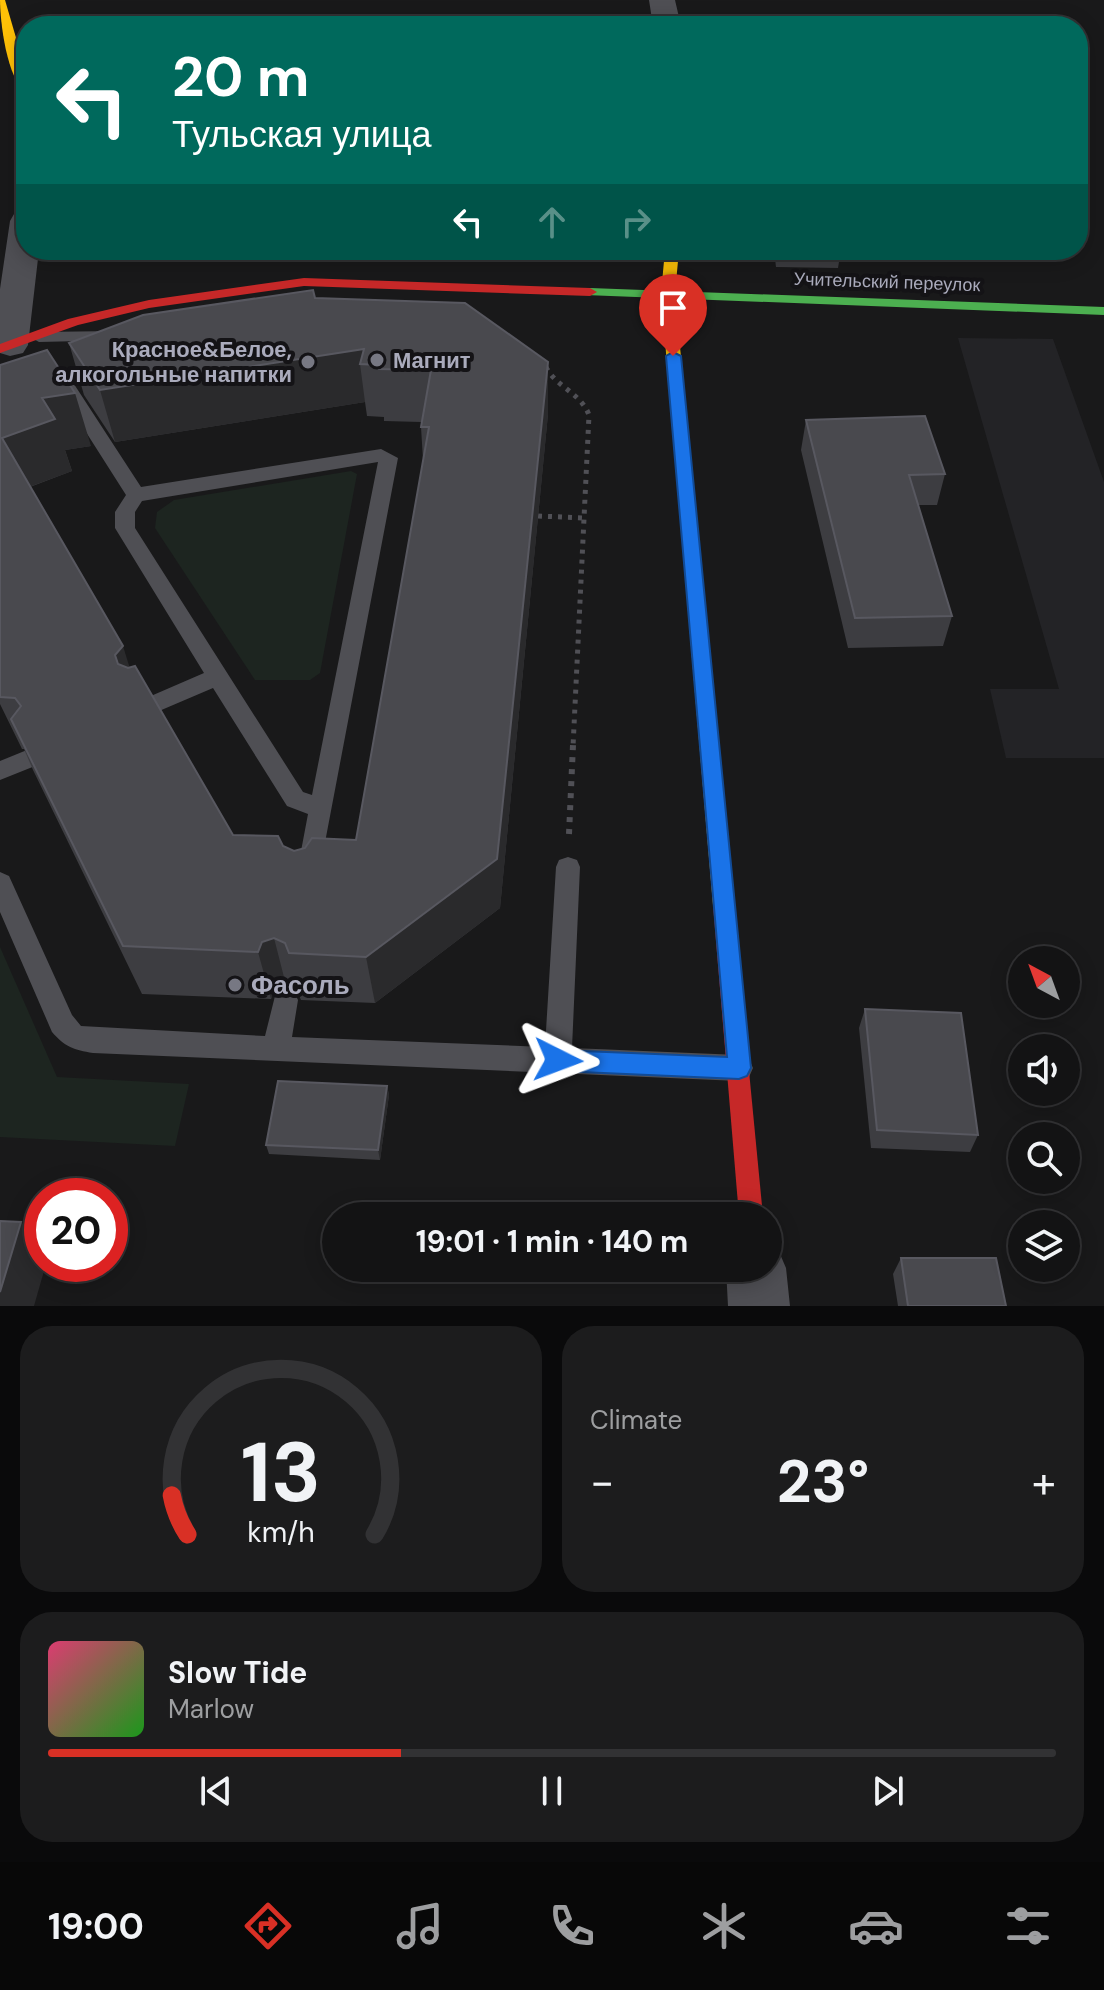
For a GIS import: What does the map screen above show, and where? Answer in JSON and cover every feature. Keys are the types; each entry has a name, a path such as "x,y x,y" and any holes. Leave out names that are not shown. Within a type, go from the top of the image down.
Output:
{"street":[{"path":"0,0 6,54"},
{"path":"15,344 23,260"},
{"path":"671,260 668,294 750,1202"},
{"name":"Учительский переулок","path":"15,344 157,302 235,288 304,282 1104,311"},
{"path":"757,1282 759,1306"}],"lane":[{"path":"15,344 135,335"},
{"path":"15,344 52,366 136,495"},
{"path":"306,886 322,805 388,458 381,455 136,495 125,512 125,528 295,799 306,804 322,805"},
{"path":"145,708 218,677"},
{"path":"0,771 27,759"},
{"path":"558,1060 568,867"},
{"path":"0,883 62,1023 73,1037 93,1041 739,1068"},
{"path":"276,1049 285,1000"}],"path":[{"path":"545,362 549,376 588,409 568,867"},
{"path":"538,516 584,518"}],"shaded area":[{"path":"958,338 1053,339 1104,482 1104,758 1006,758 990,689 1059,689"},
{"path":"351,471 357,474 320,673 310,680 255,680 155,528 157,512 174,500"},
{"path":"0,947 57,1077 189,1084 175,1146 0,1137"}],"building":[{"path":"313,290 315,298 465,303 548,362 497,859 366,957 289,953 285,943 274,938 262,942 258,952 123,946 11,719 21,706 15,698 0,697 0,365 47,350 75,393 42,398 55,419 2,438 123,646 115,655 118,664 128,668 135,666 233,835 278,836 283,846 294,851 305,848 312,838 356,840 429,427 421,427 431,370 379,369 380,365 360,364 364,349 100,390 69,343 143,315"},
{"path":"925,416 945,474 909,475 952,616 855,618 806,420"},
{"path":"865,1009 961,1013 978,1135 877,1130"},
{"path":"278,1081 387,1086 378,1150 266,1145"},
{"path":"0,1221 21,1222 0,1292"},
{"path":"901,1258 996,1258 1006,1306 908,1306"}],"traffic: fast":[{"path":"590,292 1104,311"}],"traffic: slow":[{"path":"0,0 16,62"},
{"path":"671,260 668,294 723,905"}],"traffic: jam":[{"path":"0,349 73,322 149,304 304,282 590,292"},
{"path":"723,905 750,1202"}],"place":[{"name":"Магнит","path":"377,360"},
{"name":"Красное&Белое, алкогольные напитки","path":"308,362"},
{"name":"Фасоль","path":"235,985"}],"route":[{"path":"558,1060 739,1068 673,356"}]}
